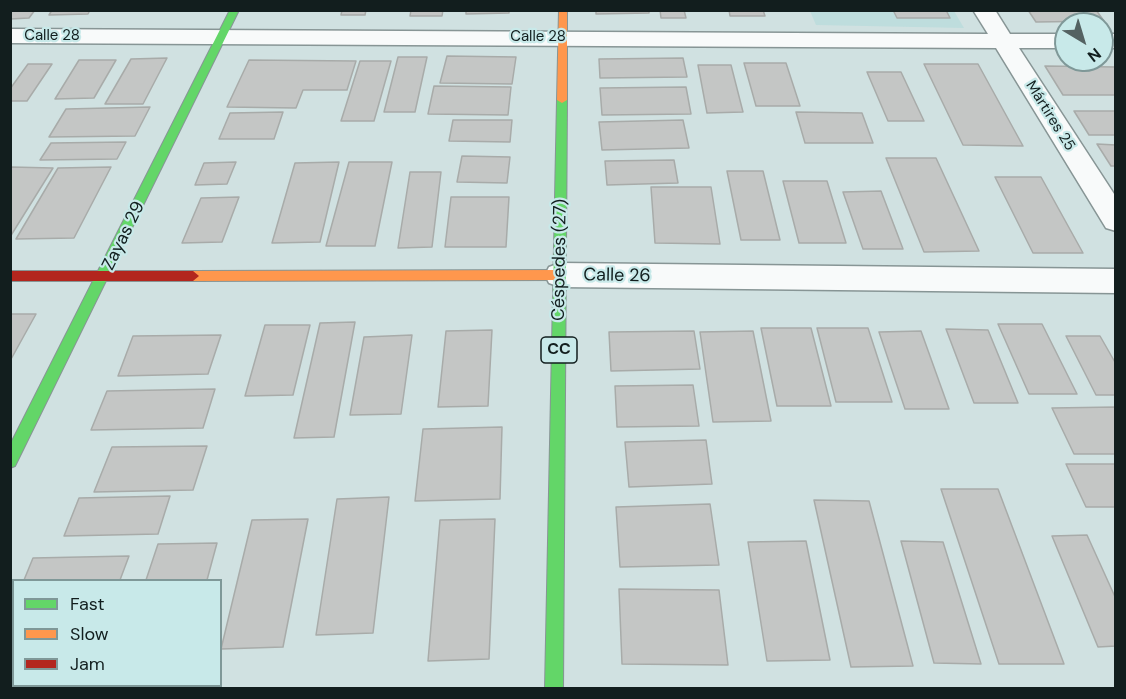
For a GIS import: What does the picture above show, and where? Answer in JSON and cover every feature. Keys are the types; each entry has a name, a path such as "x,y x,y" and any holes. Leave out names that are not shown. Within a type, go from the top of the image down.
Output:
{"street":[{"name":"Zayas 29","path":"10,461 235,10"},
{"name":"Céspedes (27)","path":"554,688 563,10"},
{"name":"Mártires 25","path":"984,10 1116,221"},
{"name":"Calle 28","path":"10,36 1054,41"},
{"name":"Calle 26","path":"10,276 560,275 1116,281"}],"shaded area":[{"path":"810,11 954,11 964,28 816,25"}],"building":[{"path":"10,10 35,10 29,18 10,19"},
{"path":"52,10 90,10 88,14 49,15"},
{"path":"342,10 366,10 365,15 341,15"},
{"path":"411,10 443,10 442,16 410,16"},
{"path":"466,10 509,10 509,13 466,14"},
{"path":"596,10 649,10 649,13 596,14"},
{"path":"660,10 684,10 686,18 661,18"},
{"path":"729,10 763,10 765,16 730,16"},
{"path":"893,10 946,10 950,18 897,18"},
{"path":"1028,10 1096,10 1097,12 1054,12 1054,22 1036,22"},
{"path":"447,56 516,57 512,84 440,83"},
{"path":"398,57 427,57 415,112 384,112"},
{"path":"167,58 143,104 105,104 131,59"},
{"path":"683,58 687,77 600,78 599,59"},
{"path":"79,60 116,60 94,98 55,99"},
{"path":"249,60 356,61 347,90 303,90 296,108 227,107"},
{"path":"360,61 391,61 374,121 341,121"},
{"path":"744,63 786,63 800,106 756,106"},
{"path":"28,64 52,64 27,101 10,101 10,89"},
{"path":"924,64 978,64 1023,146 963,145"},
{"path":"698,65 731,65 743,112 707,113"},
{"path":"1045,66 1054,66 1054,72 1114,72 1114,67 1116,67 1116,95 1063,95"},
{"path":"867,72 901,72 924,121 888,121"},
{"path":"434,86 511,87 508,115 428,114"},
{"path":"686,87 691,114 602,115 600,88"},
{"path":"150,107 135,136 49,137 66,109"},
{"path":"1074,111 1116,111 1116,135 1089,135"},
{"path":"283,112 274,139 219,139 230,113"},
{"path":"796,112 862,113 873,143 805,143"},
{"path":"453,120 512,120 510,142 449,141"},
{"path":"683,120 689,148 602,150 599,122"},
{"path":"126,142 117,159 40,160 51,143"},
{"path":"1097,144 1116,145 1116,166 1111,166"},
{"path":"462,156 510,157 507,183 457,182"},
{"path":"886,158 936,158 979,251 924,252"},
{"path":"674,160 678,183 607,185 605,161"},
{"path":"236,162 227,184 195,185 204,163"},
{"path":"339,162 320,242 272,243 295,163"},
{"path":"349,162 392,162 375,246 326,246"},
{"path":"11,167 53,168 10,237 10,169"},
{"path":"111,167 74,238 16,239 58,168"},
{"path":"727,171 763,171 780,240 741,240"},
{"path":"410,172 441,172 432,247 398,248"},
{"path":"995,177 1041,177 1083,253 1033,253"},
{"path":"783,181 827,181 846,243 799,243"},
{"path":"651,187 711,187 720,244 655,243"},
{"path":"881,191 903,249 863,249 843,192"},
{"path":"239,197 222,242 182,243 201,198"},
{"path":"451,197 509,197 506,247 445,247"},
{"path":"10,314 36,314 10,361"},
{"path":"355,322 334,437 294,438 320,323"},
{"path":"998,324 1042,324 1077,394 1029,394"},
{"path":"265,325 310,325 293,395 245,396"},
{"path":"761,328 811,328 831,406 777,406"},
{"path":"817,328 868,328 892,402 836,402"},
{"path":"946,329 988,330 1018,403 974,403"},
{"path":"492,330 488,406 438,407 446,331"},
{"path":"694,331 700,369 611,371 609,332"},
{"path":"753,331 771,421 713,422 700,332"},
{"path":"921,331 949,409 905,409 879,332"},
{"path":"221,335 208,374 118,376 133,336"},
{"path":"412,335 401,414 350,415 364,337"},
{"path":"1066,336 1100,336 1116,364 1116,395 1096,395"},
{"path":"693,385 699,426 617,427 615,386"},
{"path":"215,389 203,428 91,430 107,391"},
{"path":"1116,407 1116,454 1074,454 1052,408"},
{"path":"502,427 500,499 415,501 423,429"},
{"path":"706,440 712,484 629,487 625,442"},
{"path":"207,446 193,490 94,492 112,447"},
{"path":"1066,464 1116,464 1116,507 1086,507"},
{"path":"941,489 998,489 1064,664 999,664"},
{"path":"170,496 158,534 64,536 79,498"},
{"path":"389,497 373,633 316,635 337,499"},
{"path":"814,500 869,501 913,666 851,667"},
{"path":"710,504 719,565 620,567 616,507"},
{"path":"308,519 283,647 222,649 222,645 252,520"},
{"path":"495,519 489,659 428,661 440,520"},
{"path":"1087,535 1116,599 1116,646 1098,647 1052,536"},
{"path":"806,541 830,660 767,661 748,542"},
{"path":"901,541 943,542 981,664 934,663"},
{"path":"217,543 207,579 146,579 158,544"},
{"path":"129,556 120,579 24,579 33,558"},
{"path":"619,589 719,590 728,665 622,664"},
{"path":"12,608 12,642 10,642"}],"traffic: fast":[{"path":"10,461 235,10"},
{"path":"554,688 562,100"}],"traffic: slow":[{"path":"562,100 563,10"},
{"path":"193,276 560,275"}],"traffic: jam":[{"path":"10,276 193,276"}]}
